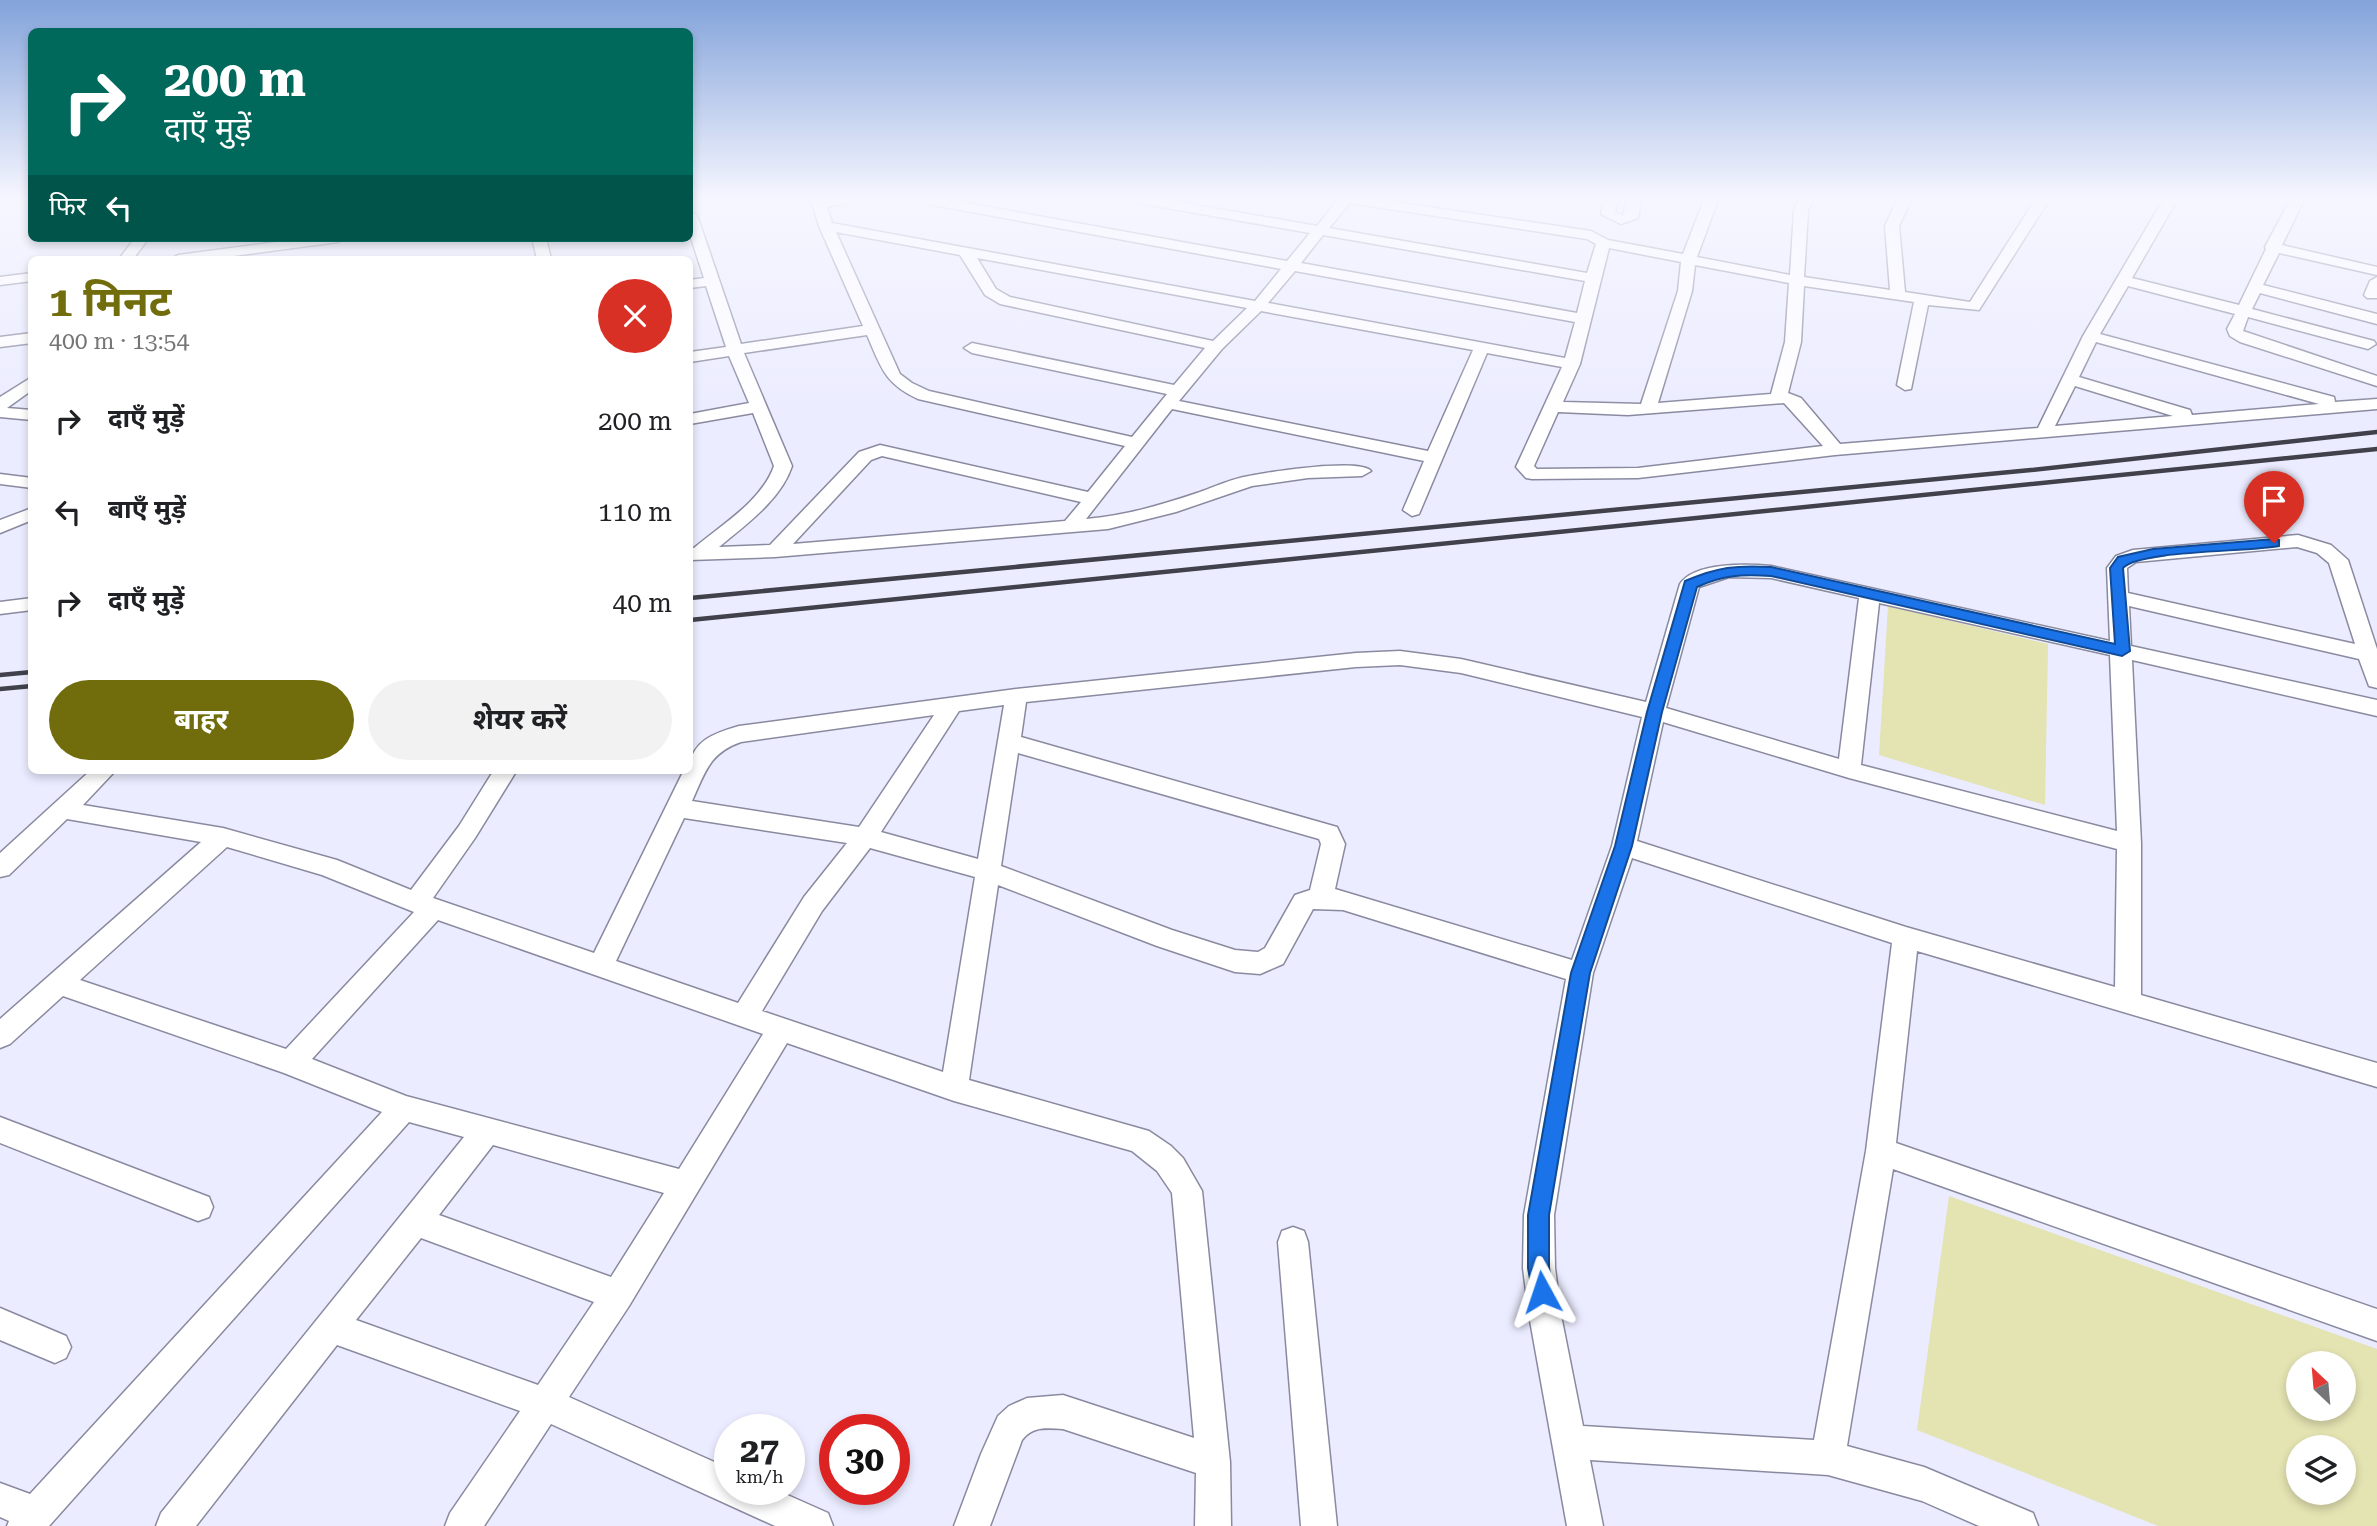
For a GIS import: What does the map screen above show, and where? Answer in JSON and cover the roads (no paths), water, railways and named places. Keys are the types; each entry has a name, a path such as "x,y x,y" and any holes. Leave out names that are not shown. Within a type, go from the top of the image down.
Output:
{"street":[{"path":"694,554 764,496 781,476 783,466 735,350 709,271"},
{"path":"847,271 893,376 915,392 1138,444"},
{"path":"977,271 990,292 1005,301 1216,346"},
{"path":"1075,271 1572,364"},
{"path":"1071,526 1216,346 1259,305 1288,271"},
{"path":"1321,271 1583,319"},
{"path":"1553,271 1592,278"},
{"path":"1594,271 1572,364 1525,467 1532,474 1637,473 1835,450 2045,430 2377,404"},
{"path":"1648,409 1685,291 1687,271"},
{"path":"1753,271 1963,306 1977,305 1998,271"},
{"path":"1778,398 1793,342 1796,271"},
{"path":"1896,271 1898,295"},
{"path":"2045,430 2091,336 2129,271"},
{"path":"2260,271 2235,328 2240,336 2377,381"},
{"path":"0,281 28,278"},
{"path":"2124,280 2368,344"},
{"path":"693,284 712,281"},
{"path":"2253,287 2377,319"},
{"path":"1905,385 1922,299"},
{"path":"693,357 873,329"},
{"path":"2091,336 2345,406"},
{"path":"0,342 28,338"},
{"path":"1412,510 1482,347"},
{"path":"972,348 1435,458"},
{"path":"2070,379 2196,418"},
{"path":"0,405 28,385"},
{"path":"1552,407 1648,409 1778,398 1793,400 1835,450"},
{"path":"693,418 757,407"},
{"path":"0,412 28,415"},
{"path":"775,551 865,456 880,450 1093,499"},
{"path":"694,554 775,551 1131,519 1249,481 1308,472 1362,471"},
{"path":"0,480 28,483"},
{"path":"0,527 28,515"},
{"path":"2128,1001 2129,843 2117,568 2123,560 2133,556 2298,541 2311,543 2338,560 2377,681"},
{"path":"1585,1526 1545,1315 1539,1268 1539,1215 1580,973 1624,846 1654,712 1690,584 1704,577 1740,569 1771,572 2377,708"},
{"path":"1849,770 1870,594"},
{"path":"2119,597 2368,654"},
{"path":"0,608 28,604"},
{"path":"601,965 702,756 716,742 740,734 1016,696 1356,660 1400,658 1461,666 1654,712 1849,770 2129,843"},
{"path":"954,1088 1016,696"},
{"path":"745,1015 813,904 864,837 952,705"},
{"path":"1009,742 1329,833 1333,844 1320,898"},
{"path":"0,868 101,774"},
{"path":"291,1063 424,905 503,774"},
{"path":"679,808 864,837 987,871 1166,939 1235,961 1260,962 1274,956 1304,902 1311,898 1320,898 1343,901 1580,973"},
{"path":"63,810 223,837 328,867 424,905 781,1029 954,1088 1139,1140 1156,1150 1176,1170 1187,1191 1213,1462 1213,1526"},
{"path":"0,1036 223,837"},
{"path":"1624,846 1906,937 2377,1075"},
{"path":"1828,1458 1881,1151 1906,937"},
{"path":"59,984 291,1063 404,1108 685,1185"},
{"path":"463,1526 618,1295 781,1029"},
{"path":"0,1500 30,1520 404,1108"},
{"path":"174,1526 488,1129"},
{"path":"0,1130 198,1208"},
{"path":"1881,1151 2377,1325"},
{"path":"415,1221 618,1295"},
{"path":"1293,1242 1319,1526"},
{"path":"0,1324 55,1347"},
{"path":"330,1327 546,1404 714,1480"},
{"path":"972,1526 1009,1427 1028,1414 1042,1411 1063,1412 1213,1462"},
{"path":"1571,1442 1828,1458 1924,1484 2020,1526"},
{"path":"769,1505 815,1526"}],"railway":[{"path":"693,598 2031,470 2377,432"},
{"path":"693,620 2377,449"},
{"path":"0,675 28,672"},
{"path":"0,689 28,686"}]}
